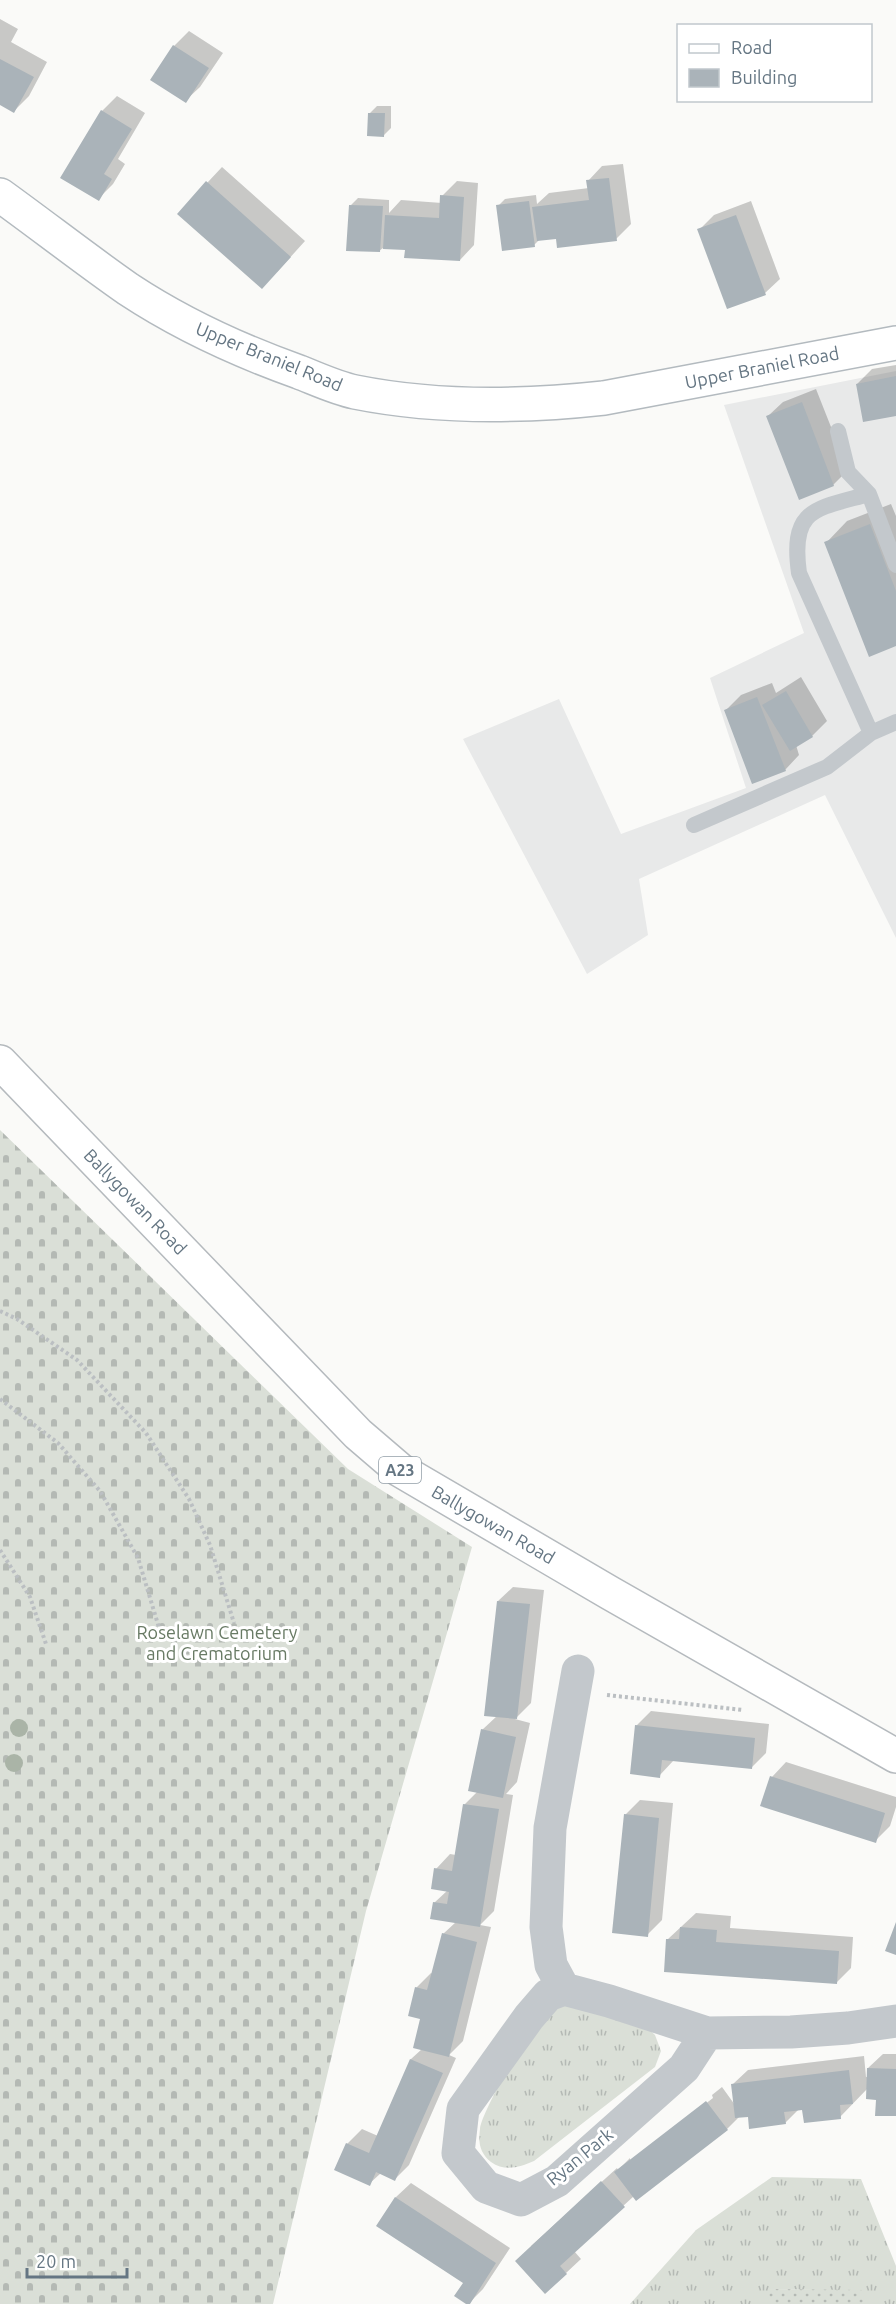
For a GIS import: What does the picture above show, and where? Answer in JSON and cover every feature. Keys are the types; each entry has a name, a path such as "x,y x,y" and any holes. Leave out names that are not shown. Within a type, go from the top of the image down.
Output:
{"main road":[{"name":"Upper Braniel Road","path":"0,195 129,289 206,334 282,366 353,391 409,400 486,404 571,402 604,398 896,343"},
{"name":"Ballygowan Road","path":"0,1062 358,1434 400,1470 896,1756"}],"street":[{"path":"577,1681 550,1828 547,1916 551,1965 564,1989 707,2033 791,2032 848,2028 896,2021"},
{"name":"Ryan Park","path":"564,1989 548,1995 463,2109 458,2153 486,2187 521,2200 557,2181 684,2068 707,2033"}],"lane":[{"path":"838,431 848,472 869,494 896,565"},
{"path":"869,494 821,507 800,524 795,547 799,573 871,733"},
{"path":"694,825 827,767 871,733 896,722"}],"path":[{"path":"0,1311 17,1319 77,1360 146,1433 189,1499 210,1545 229,1600 234,1623"},
{"path":"0,1399 58,1443 100,1491 138,1558 160,1631"},
{"path":"0,1550 30,1598 46,1644"},
{"path":"577,1681 760,1711 776,1688"}],"shaded area":[{"path":"896,371 896,938 825,795 639,879 648,935 587,974 463,739 559,699 621,834 746,788 710,678 804,633 724,405"}],"green space":[{"name":"Roselawn Cemetery and Crematorium","path":"0,1130 348,1469 472,1547 366,1911 273,2304 0,2304"},
{"path":"565,2003 644,2024 655,2035 661,2051 655,2067 534,2161 512,2168 496,2165 487,2159 481,2147 479,2134 482,2120 532,2029 544,2016"},
{"path":"772,2177 861,2179 896,2266 896,2304 863,2304 863,2291 768,2289 768,2304 630,2304 696,2230"},
{"path":"768,2289 863,2290 863,2304 768,2304"}],"building":[{"path":"173,45 209,68 186,103 150,80"},
{"path":"0,59 34,77 14,113 0,105"},
{"path":"101,110 132,129 104,174 112,179 99,201 60,178"},
{"path":"368,113 385,113 384,137 367,136"},
{"path":"609,178 617,241 557,248 556,239 537,241 532,207 589,200 586,180"},
{"path":"206,181 291,257 262,289 177,214"},
{"path":"440,195 464,197 460,261 404,258 405,250 383,249 385,215 439,218"},
{"path":"529,201 535,247 502,251 496,205"},
{"path":"349,205 383,206 380,252 346,251"},
{"path":"736,215 766,295 727,309 697,229"},
{"path":"896,376 896,416 863,422 856,384"},
{"path":"802,402 834,486 799,500 766,416"},
{"path":"870,524 896,591 896,646 869,657 824,542"},
{"path":"786,691 813,737 790,751 762,705"},
{"path":"757,697 786,771 752,784 724,710"},
{"path":"497,1601 530,1604 517,1719 484,1716"},
{"path":"635,1725 755,1738 752,1769 662,1760 660,1778 630,1774"},
{"path":"481,1729 516,1737 503,1798 468,1791"},
{"path":"770,1776 885,1813 876,1843 760,1806"},
{"path":"463,1804 499,1809 480,1927 430,1919 433,1902 447,1904 449,1892 431,1889 434,1868 452,1871"},
{"path":"624,1814 659,1818 648,1937 612,1933"},
{"path":"896,1922 896,1955 885,1951"},
{"path":"680,1927 717,1930 716,1942 839,1951 837,1984 664,1972 666,1939 679,1939"},
{"path":"442,1933 477,1942 449,2057 413,2048 420,2019 408,2016 415,1987 427,1990"},
{"path":"410,2059 443,2073 395,2181 376,2172 370,2186 334,2170 346,2143 369,2153"},
{"path":"867,2068 896,2069 896,2116 875,2116 876,2100 866,2099"},
{"path":"849,2070 853,2104 840,2105 841,2119 804,2123 802,2110 784,2112 786,2124 749,2129 748,2117 735,2118 731,2084"},
{"path":"706,2101 728,2130 636,2201 614,2172"},
{"path":"601,2181 625,2207 560,2266 567,2274 545,2294 515,2261"},
{"path":"395,2197 496,2263 470,2304 454,2296 463,2283 376,2226"}]}
